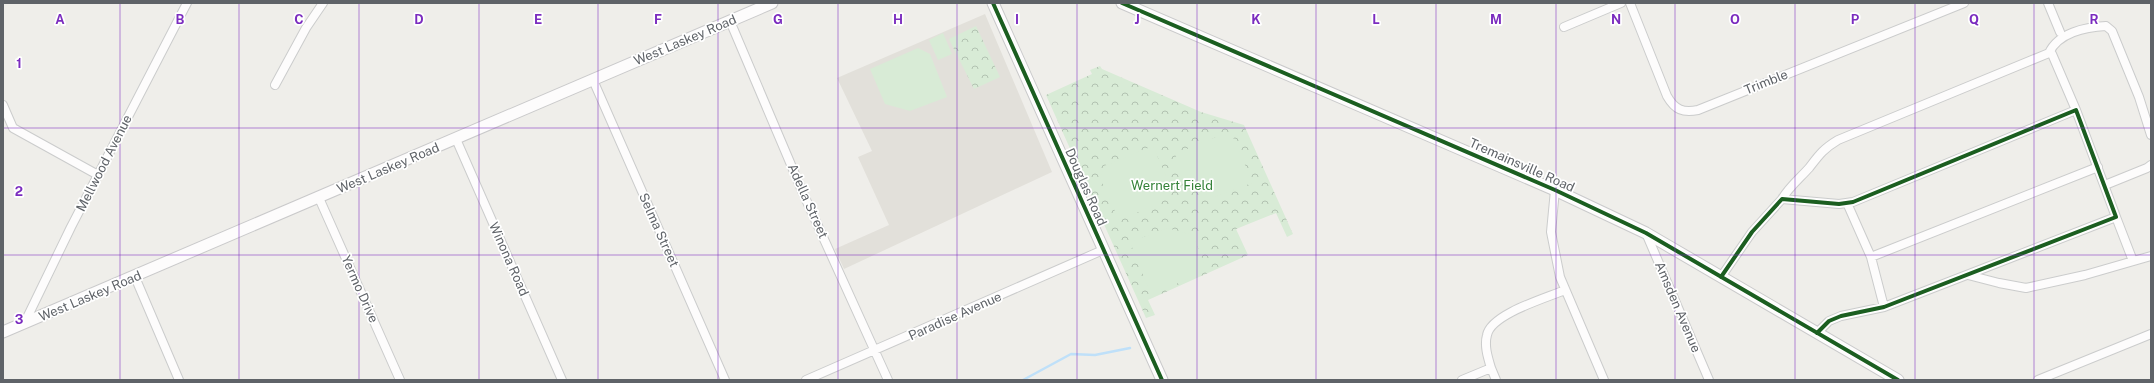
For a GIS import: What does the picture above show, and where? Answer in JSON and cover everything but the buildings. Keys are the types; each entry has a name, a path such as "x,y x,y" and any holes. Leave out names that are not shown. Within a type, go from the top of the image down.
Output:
{"street":[{"path":"275,85 306,28 323,3"},
{"name":"West Laskey Road","path":"3,332 23,325 772,3"},
{"name":"Douglas Road","path":"993,3 1162,380"},
{"name":"Tremainsville Road","path":"1122,3 1555,190 1646,233 1898,380"},
{"path":"1564,27 1621,3"},
{"name":"Trimble","path":"1630,3 1667,96 1672,105 1687,112 1698,110 1964,3"},
{"path":"2048,3 2060,32"},
{"name":"Mellwood Avenue","path":"23,325 184,4"},
{"name":"Adella Street","path":"730,21 803,192 888,380"},
{"path":"1721,277 1752,232 1782,199 1789,187 1808,168 1819,153 1838,140 2049,53 2054,43 2066,36 2093,27 2106,26 2112,31 2130,75 2151,135"},
{"path":"2049,53 2052,54 2076,110 2133,261"},
{"name":"Selma Street","path":"593,80 725,380"},
{"path":"3,105 13,128 98,174"},
{"path":"1782,199 1839,204 1848,203 1947,164 2076,110"},
{"name":"Winona Road","path":"456,139 562,380"},
{"path":"1871,257 2098,167"},
{"path":"2105,185 2150,170"},
{"path":"1555,190 1550,232 1565,290 1604,380"},
{"name":"Yermo Drive","path":"319,198 400,380"},
{"path":"1848,203 1871,257 1884,307"},
{"path":"1817,333 1829,321 1841,316 1884,307 2116,217"},
{"name":"Amsden Avenue","path":"1646,233 1710,380"},
{"name":"Paradise Avenue","path":"806,380 1103,250"},
{"path":"1968,275 2026,288 2151,256"},
{"path":"134,277 179,380"},
{"path":"1496,380 1486,352 1487,334 1493,324 1505,315 1565,290"},
{"path":"2038,380 2151,334"},
{"path":"1462,380 1491,368"}],"shaded area":[{"path":"985,14 1052,172 844,269 835,249 889,225 858,157 872,151 837,78"}],"green space":[{"path":"976,26 1000,77 974,89 949,39"},
{"path":"943,33 952,54 938,60 929,40"},
{"path":"918,48 930,54 947,97 910,111 885,104 870,69"},
{"name":"Wernert Field","path":"1100,66 1102,69 1201,112 1244,125 1293,234 1287,237 1276,213 1236,229 1248,255 1148,300 1155,315 1146,318 1046,95 1092,74 1090,70"},
{"path":"1223,134 1235,139 1252,183 1215,197 1189,190 1175,154"},
{"path":"1153,146 1168,181 1155,205 1119,220 1100,178 1104,166"},
{"path":"1167,228 1193,235 1207,271 1159,291 1147,285 1130,242"}],"waterway":[{"path":"1023,380 1071,354 1095,355 1130,348"}],"cycle path":[{"path":"993,3 1162,380"},
{"path":"1122,3 1555,190 1646,233 1898,380"},
{"path":"1721,277 1752,232 1782,199 1839,204 1853,202 2076,110 2116,217 1884,307 1841,316 1829,321 1817,333"}]}
